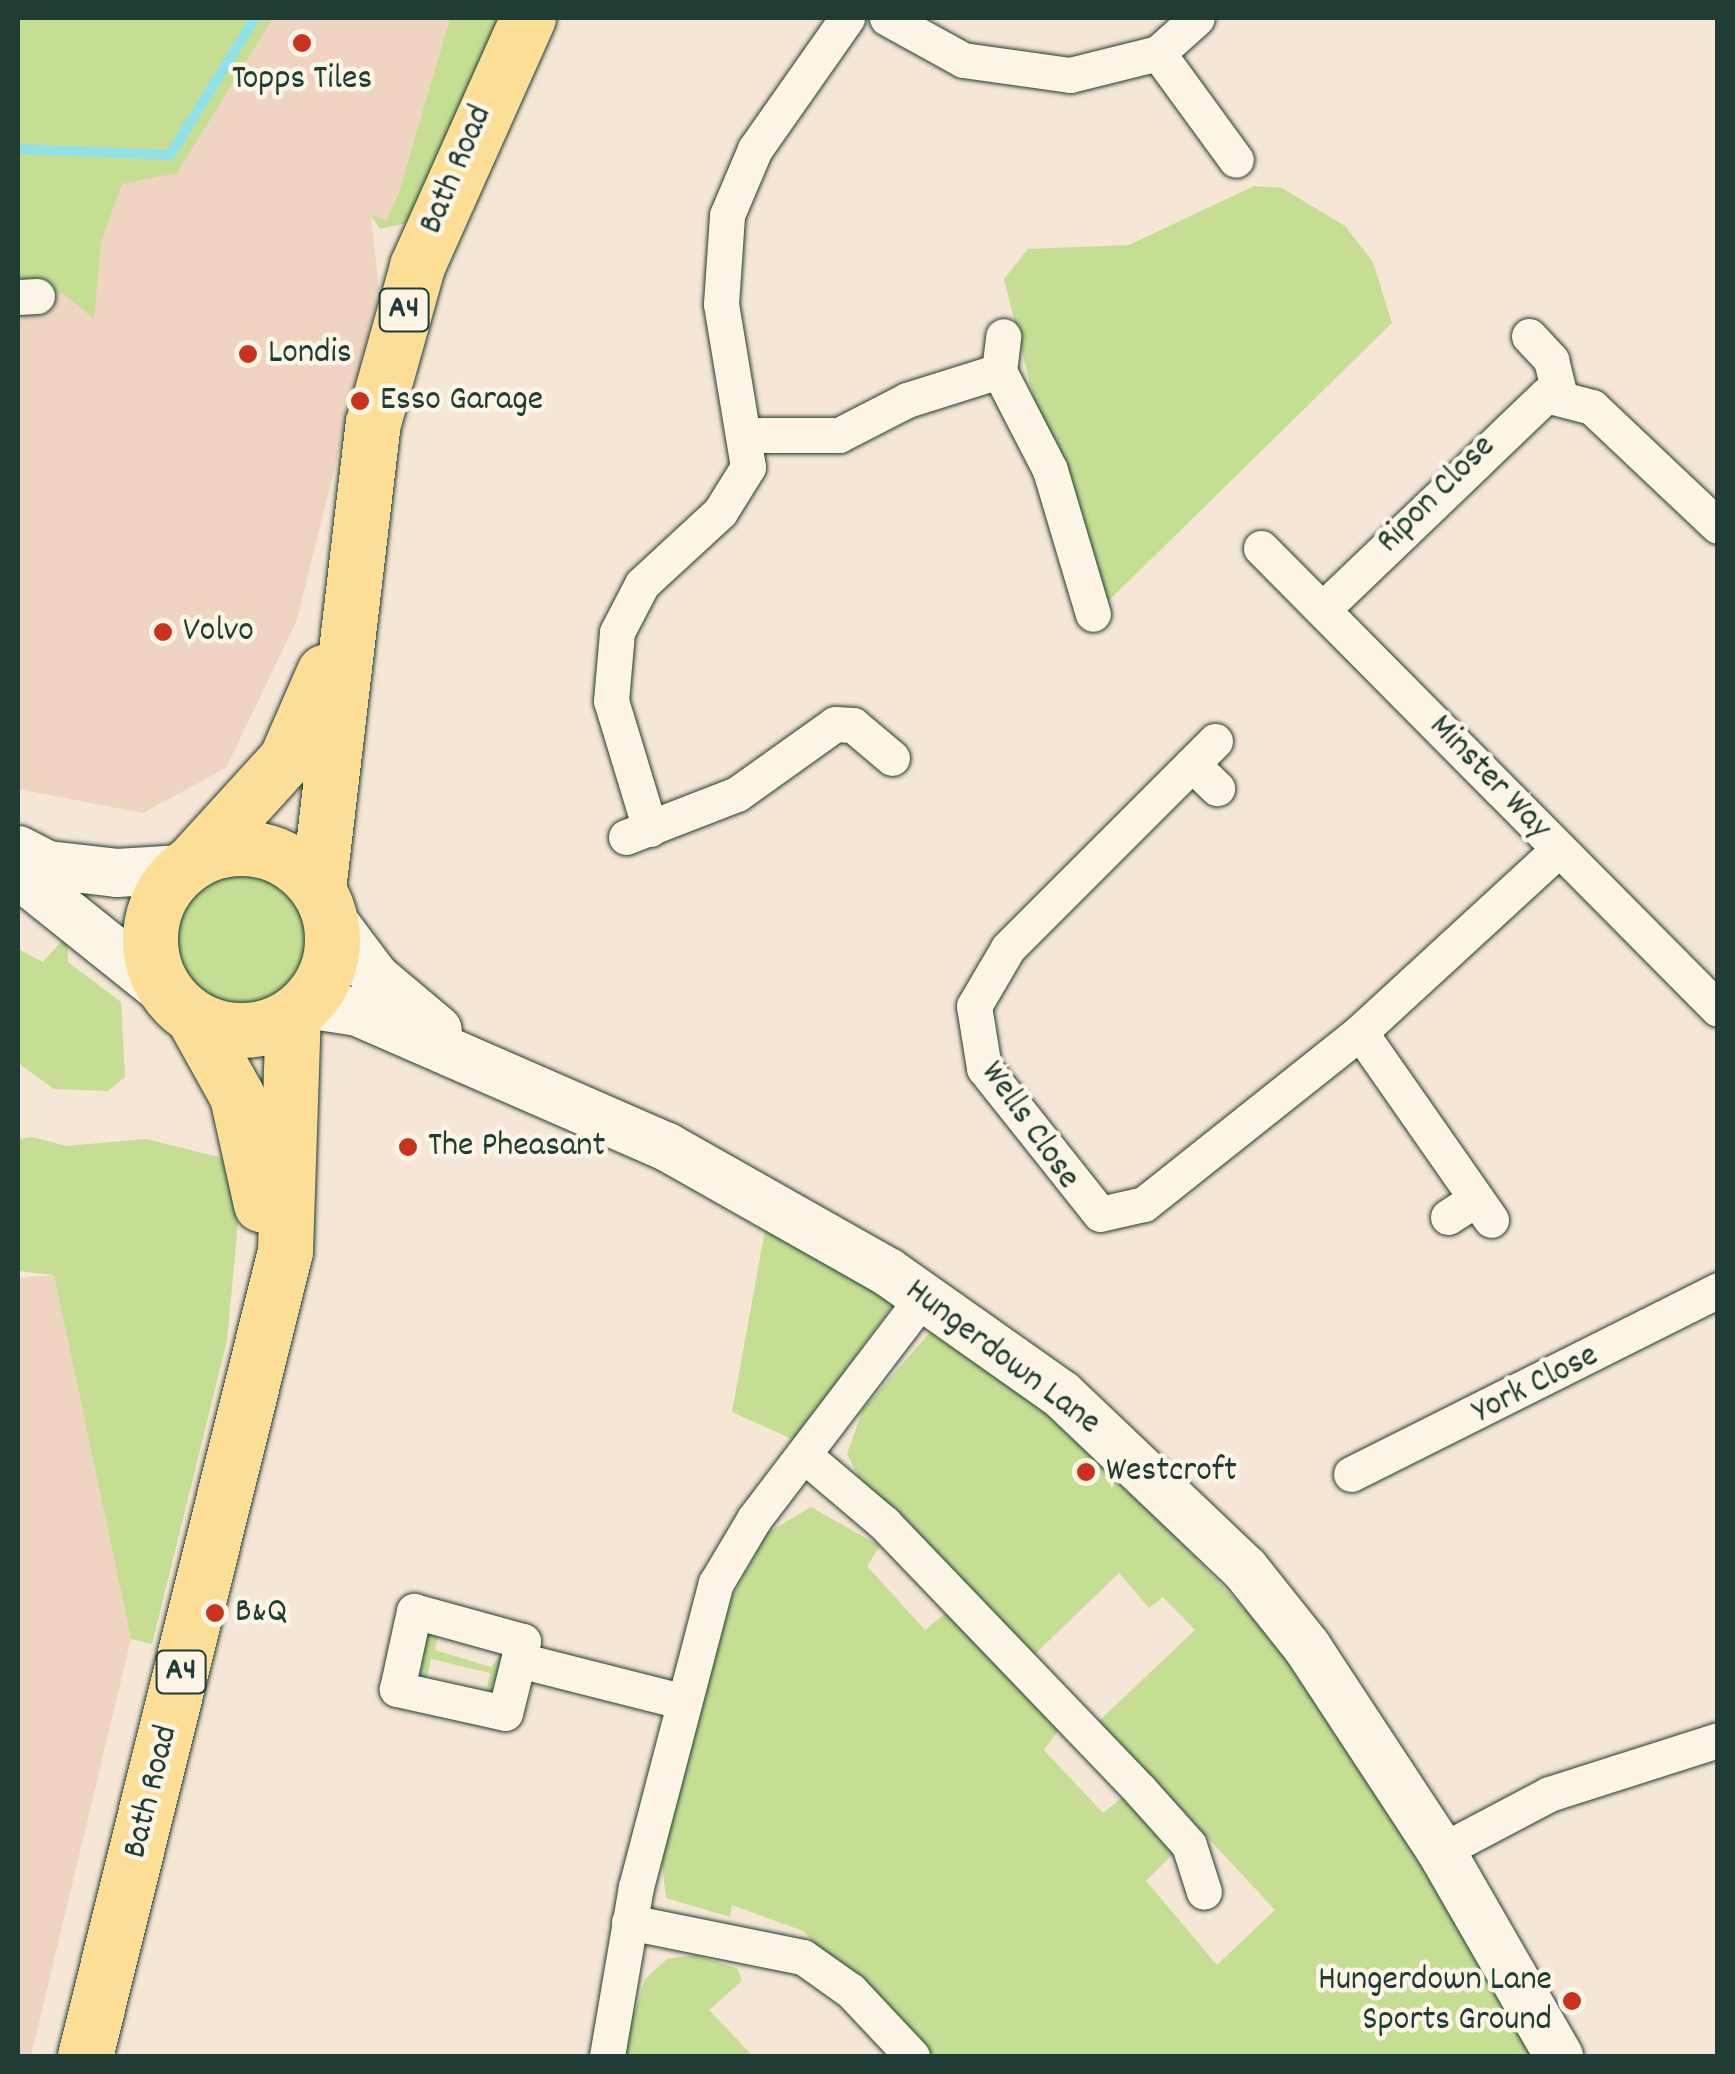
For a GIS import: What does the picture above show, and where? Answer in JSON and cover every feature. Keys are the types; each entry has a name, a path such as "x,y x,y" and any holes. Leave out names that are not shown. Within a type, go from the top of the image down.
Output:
{"main road":[{"name":"Bath Road","path":"324,903 360,482 393,346 457,167 528,18"},
{"name":"Bath Road","path":"188,864 286,759 346,623"},
{"path":"18,850 48,864 117,872 188,864 240,848 271,852 324,903 328,963 300,1010 251,1031 180,1006 18,874"},
{"path":"180,1006 151,924 188,864"},
{"name":"Hungerdown Lane","path":"324,903 375,977 478,1062"},
{"name":"Bath Road","path":"180,1006 237,1096 262,1204 261,1352"},
{"name":"Bath Road","path":"85,2056 284,1251 300,1010"},
{"name":"Hungerdown Lane","path":"300,1010 358,1012 667,1147 923,1297 1060,1394 1245,1569 1343,1696 1442,1851 1559,2056"}],"street":[{"path":"847,18 755,149 727,215 721,304 748,435 737,490 642,584 617,632 611,701 638,833 737,794 835,724 853,725 892,758"},
{"path":"887,18 963,60 1012,73 1102,71 1158,54 1197,18"},
{"path":"1158,54 1236,160"},
{"path":"1529,336 1551,360 1558,393 1592,407 1718,526"},
{"path":"748,435 839,436 1001,354 1026,435 1050,470 1093,614"},
{"name":"Ripon Close","path":"1323,609 1522,410 1558,393"},
{"name":"Minster Way","path":"1261,548 1718,1010"},
{"name":"Wells Close","path":"1208,764 1008,948 974,1006 984,1068 1092,1226 1144,1204 1360,1032 1559,849"},
{"path":"1360,1032 1472,1212"},
{"name":"York Close","path":"1365,1457 1718,1290"},
{"path":"608,2056 629,1922 681,1701 716,1582 923,1297"},
{"path":"805,1456 884,1523 1139,1789 1189,1845 1204,1892"},
{"path":"518,1660 681,1701"},
{"path":"1442,1851 1549,1794 1718,1740"},
{"path":"629,1922 803,1957 852,1991 912,2056"}],"shaded area":[{"path":"18,18 450,18 399,192 387,220 371,217 379,289 297,620 226,768 143,813 18,789"},
{"path":"54,1275 131,1639 31,2056 18,2056 18,1278"}],"green space":[{"path":"19,18 273,18 177,173 122,184 101,242 94,319 64,294 18,282"},
{"path":"450,18 513,18 419,220 380,229 371,216 387,220 399,192"},
{"path":"1254,186 1282,188 1345,226 1373,262 1392,323 1089,620 1004,279 1028,249 1129,245"},
{"path":"242,869 268,874 290,889 305,911 310,937 305,963 290,985 268,1000 242,1005 216,1000 194,985 179,963 174,937 179,911 194,889 216,874"},
{"path":"67,935 68,962 121,1002 125,1077 108,1091 54,1089 18,1063 18,949 43,962"},
{"path":"33,1137 66,1146 146,1139 222,1158 238,1222 227,1341 152,1644 131,1639 54,1275 18,1271 18,1139"},
{"path":"767,1219 896,1301 794,1440 732,1412"},
{"path":"931,1331 1074,1430 1312,1680 1538,2056 926,2056 803,1931 732,1905 730,1917 666,1898 661,1855 731,1599 767,1533 811,1507 880,1546 867,1566 925,1630 951,1609 1061,1727 1044,1750 1103,1813 1123,1797 1173,1854 1146,1881 1217,1965 1275,1910 1099,1721 1195,1630 1163,1597 1149,1608 1119,1573 1035,1654 859,1478 847,1454 863,1409"},
{"path":"440,1627 435,1650 491,1667 504,1651 496,1691 486,1693 490,1673 431,1659 426,1681 420,1677 427,1632"},
{"path":"695,1955 737,1968 742,1981 709,2010 753,2056 621,2056 645,1979 667,1959"}],"waterway":[{"path":"18,149 170,155 255,18"}],"place":[{"name":"Topps Tiles","path":"302,43"},
{"name":"Londis","path":"248,354"},
{"name":"Esso Garage","path":"360,401"},
{"name":"Volvo","path":"163,632"},
{"name":"The Pheasant","path":"408,1147"},
{"name":"Westcroft","path":"1086,1472"},
{"name":"B&Q","path":"215,1613"},
{"name":"Hungerdown Lane Sports Ground","path":"1572,2001"}]}
